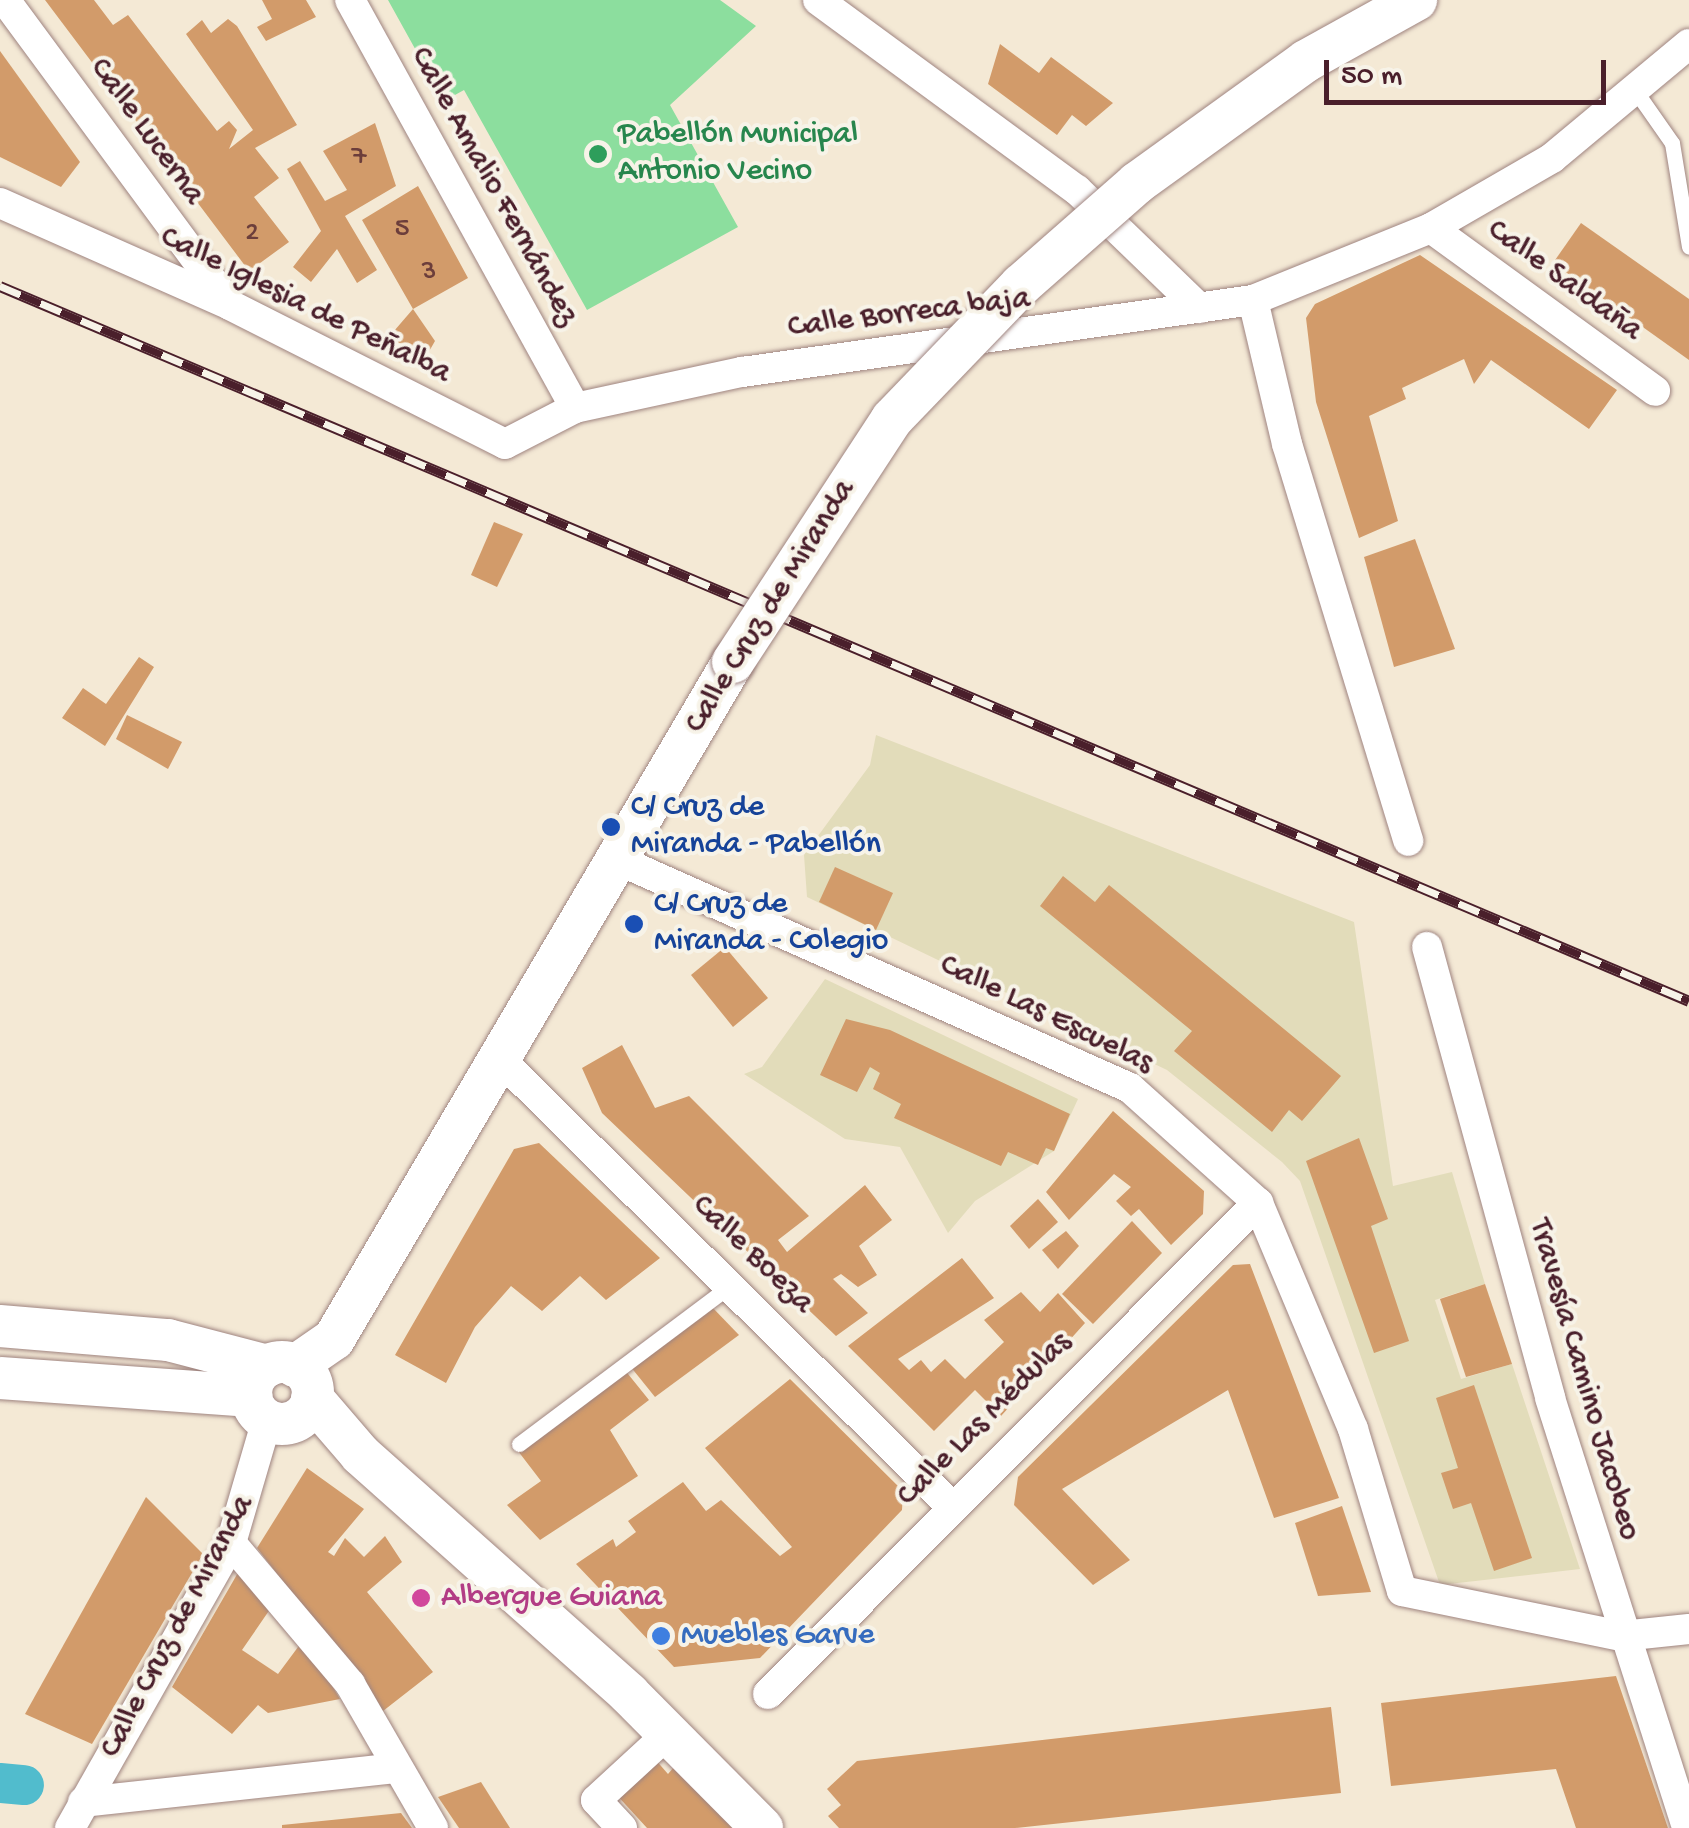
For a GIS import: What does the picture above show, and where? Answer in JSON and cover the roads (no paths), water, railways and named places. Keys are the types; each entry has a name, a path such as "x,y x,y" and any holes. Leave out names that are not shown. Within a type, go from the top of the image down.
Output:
{"street":[{"name":"Calle Lucerna","path":"5,0 230,305"},
{"name":"Calle Amalio Fernández","path":"350,0 575,408"},
{"path":"818,0 1077,190 1199,308"},
{"name":"Calle Cruz de Miranda","path":"76,1815 231,1543 281,1395 334,1339 502,1062 733,662 892,420 1021,285 1183,149 1306,61 1416,0"},
{"name":"Calle Borreca baja","path":"575,408 914,342 1102,327 1253,300 1431,228 1552,158 1637,92 1689,44"},
{"name":"Calle Iglesia de Peñalba","path":"0,203 230,305 505,444 575,408"},
{"name":"Calle Saldaña","path":"1431,228 1655,391"},
{"path":"1253,300 1287,444 1408,841"},
{"name":"Calle Las Escuelas","path":"618,860 1130,1088 1258,1203 1353,1429 1402,1591 1622,1636"},
{"name":"Travesía Camino Jacobeo","path":"1426,946 1622,1636 1687,1828"},
{"name":"Calle Boeza","path":"502,1062 732,1285 948,1503"},
{"name":"Calle Las Médulas","path":"768,1694 948,1503 1258,1203"},
{"path":"0,1326 168,1340 281,1395 361,1455 670,1732 762,1828"},
{"path":"0,1378 281,1395"},
{"path":"231,1543 350,1684 394,1768 433,1828"},
{"path":"1622,1636 1689,1629"},
{"path":"622,1828 596,1800 670,1732"},
{"path":"76,1815 394,1768"}],"lane":[{"path":"1637,92 1672,143 1689,247"},
{"path":"1672,143 1689,146"},
{"path":"519,1444 732,1285"}],"waterway":[{"path":"0,1783 24,1785"}],"railway":[{"path":"0,286 1689,1001"}],"place":[{"name":"Pabellón Municipal Antonio Vecino","path":"598,154"},
{"name":"C/ Cruz de Miranda - Pabellón","path":"611,827"},
{"name":"C/ Cruz de Miranda - Colegio","path":"634,924"},
{"name":"Albergue Guiana","path":"421,1598"},
{"name":"Muebles Garve","path":"661,1636"}]}
